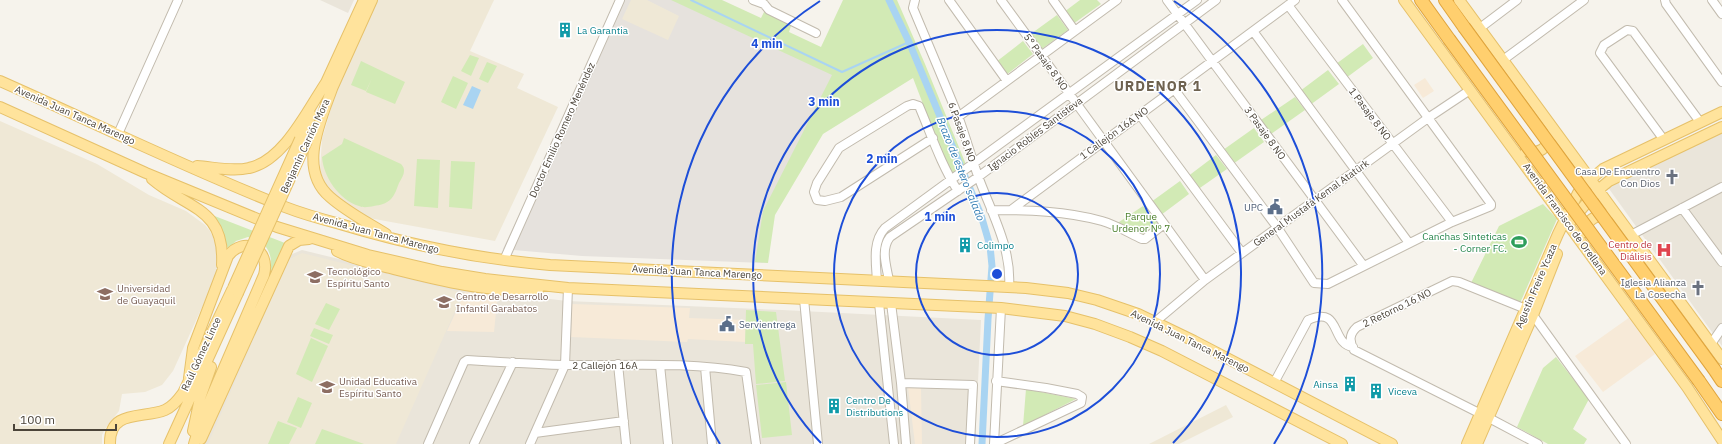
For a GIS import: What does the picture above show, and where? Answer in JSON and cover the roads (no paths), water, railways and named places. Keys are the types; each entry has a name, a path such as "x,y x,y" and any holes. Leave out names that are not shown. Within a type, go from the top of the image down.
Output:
{"highway":[{"name":"Avenida Francisco de Orellana","path":"1421,0 1722,414"},
{"path":"1445,0 1722,381"}],"main road":[{"name":"Benjamín Carrión Mora","path":"330,84 364,0"},
{"name":"Benjamín Carrión Mora","path":"235,292 330,84 372,0"},
{"name":"Avenida Francisco de Orellana","path":"1404,0 1687,387 1722,440"},
{"path":"1459,0 1722,359"},
{"name":"Avenida Juan Tanca Marengo","path":"0,81 185,164 286,207 352,228 446,251 504,260 550,264 1009,287 1048,290 1097,300 1155,322 1392,444"},
{"path":"185,164 235,169 249,168 262,164 282,147 330,84"},
{"path":"330,84 317,133 314,152 314,168 317,181 329,196 347,211 397,240"},
{"path":"0,107 146,173 277,227 368,255 442,272 485,279 568,288 998,308 1065,316 1095,324 1162,351 1342,444"},
{"name":"Agustín Freire Ycaza","path":"1477,444 1485,416 1530,312 1578,194 1590,179 1603,169 1722,112"},
{"path":"1507,140 1529,152 1535,152 1543,148 1547,145 1550,136 1546,117"},
{"name":"Agustín Freire Ycaza","path":"1567,222 1598,190 1609,181 1722,127"},
{"path":"146,173 163,188 198,209 216,227 221,241 222,269"},
{"path":"1585,247 1584,230 1592,218 1606,215 1622,222"},
{"path":"199,444 288,246 299,240 316,240"},
{"path":"190,378 193,348 222,269 232,251 242,246 255,248 260,252 265,260 264,275 201,421 193,444"},
{"name":"Raúl Gómez Lince","path":"110,444 110,435 114,426 118,422 126,417 166,410 183,393 235,292"},
{"path":"196,340 222,319"},
{"path":"193,444 198,404 222,319"},
{"name":"Raúl Gómez Lince","path":"170,444 222,319"},
{"name":"Agustín Freire Ycaza","path":"1467,444 1485,416"}],"street":[{"path":"118,134 178,0"},
{"name":"Doctor Emilio Romero Menéndez","path":"504,260 620,0"},
{"path":"752,0 765,2 769,10 816,33"},
{"path":"949,0 1007,81"},
{"name":"5° Pasaje 8 NO","path":"1000,0 1205,280"},
{"path":"1053,0 1075,31"},
{"name":"3 Pasaje 8 NO","path":"1167,0 1363,265"},
{"name":"Ignacio Robles Santisteva","path":"877,281 876,246 882,232 1197,0"},
{"name":"Ignacio Robles Santisteva","path":"889,282 884,252 890,237 976,178 1184,22 1216,0"},
{"path":"1174,89 1278,227 1314,283 1328,284 1363,265 1452,222 1489,206 1491,204 1342,0"},
{"path":"1480,28 1517,0"},
{"path":"1503,60 1584,0"},
{"path":"1665,0 1666,4 1722,82"},
{"path":"1712,0 1722,14"},
{"name":"6 Pasaje 8 NO","path":"914,1 913,8 958,117 971,167 991,210 1008,258 1010,273 1009,287"},
{"path":"958,117 1112,2"},
{"name":"1 Callejón 16A NO","path":"1011,210 1291,2"},
{"name":"1 Pasaje 8 NO","path":"1291,2 1392,144 1452,222"},
{"path":"1664,140 1600,53 1604,45 1627,30 1633,30 1700,122"},
{"path":"1253,31 1409,243"},
{"name":"General Mustafá Kemal Atatürk","path":"1155,322 1205,280 1428,118 1470,90"},
{"path":"932,138 841,197 826,202 817,200 814,192 817,183 839,148 906,106 913,104 918,106 952,180 959,190"},
{"path":"1140,115 1242,253"},
{"path":"1631,235 1722,187"},
{"path":"1682,208 1722,262"},
{"path":"991,210 1011,210 1078,216 1104,222 1142,239 1164,224"},
{"name":"2 Retorno 16 NO","path":"1353,347 1350,336 1352,331 1357,327 1452,281 1459,282 1530,312"},
{"path":"530,444 565,364 568,288"},
{"path":"804,299 818,444"},
{"path":"879,303 894,444"},
{"path":"891,303 906,444"},
{"path":"996,381 1078,394 1082,398 1081,402 994,444 998,308"},
{"path":"1530,312 1626,444"},
{"path":"1274,383 1308,320 1316,317 1327,318 1332,320 1343,343 1347,346 1353,347 1354,350 1538,444"},
{"path":"1711,344 1722,328"},
{"name":"2 Callejón 16A","path":"428,444 464,362 467,360 565,364 660,365 705,367 744,371 747,374 756,444"},
{"path":"474,444 513,362"},
{"path":"618,364 626,444"},
{"path":"660,365 668,444"},
{"path":"705,367 712,444"},
{"path":"900,383 973,385 970,444"},
{"path":"535,433 624,421"}],"water":[{"path":"472,86 481,90 473,109 463,105"}],"waterway":[{"path":"691,0 842,72 909,42"},
{"name":"Brazo de estero salado","path":"889,0 909,42 981,215 990,246 992,266 982,444"}],"place":[{"name":"La Garantia","path":"565,30"},
{"name":"Casa De Encuentro Con Dios","path":"1672,177"},
{"name":"UPC","path":"1275,207"},
{"name":"Canchas Sinteticas - Corner FC.","path":"1519,242"},
{"name":"Colimpo","path":"965,245"},
{"name":"Centro de Diálisis","path":"1664,250"},
{"name":"Tecnológico Espíritu Santo","path":"315,277"},
{"name":"Iglesia Alianza La Cosecha","path":"1698,288"},
{"name":"Universidad de Guayaquil","path":"105,294"},
{"name":"Centro de Desarrollo Infantil Garabatos","path":"444,302"},
{"name":"Servientrega","path":"727,324"},
{"name":"Ainsa","path":"1350,384"},
{"name":"Unidad Educativa Espíritu Santo","path":"327,387"},
{"name":"Viceva","path":"1376,391"},
{"name":"Centro De Distributions","path":"834,406"}],"district":[{"name":"URDENOR 1","path":"1158,86"}],"park label":[{"name":"Parque Urdenor Nº 7","path":"1141,222"}]}
